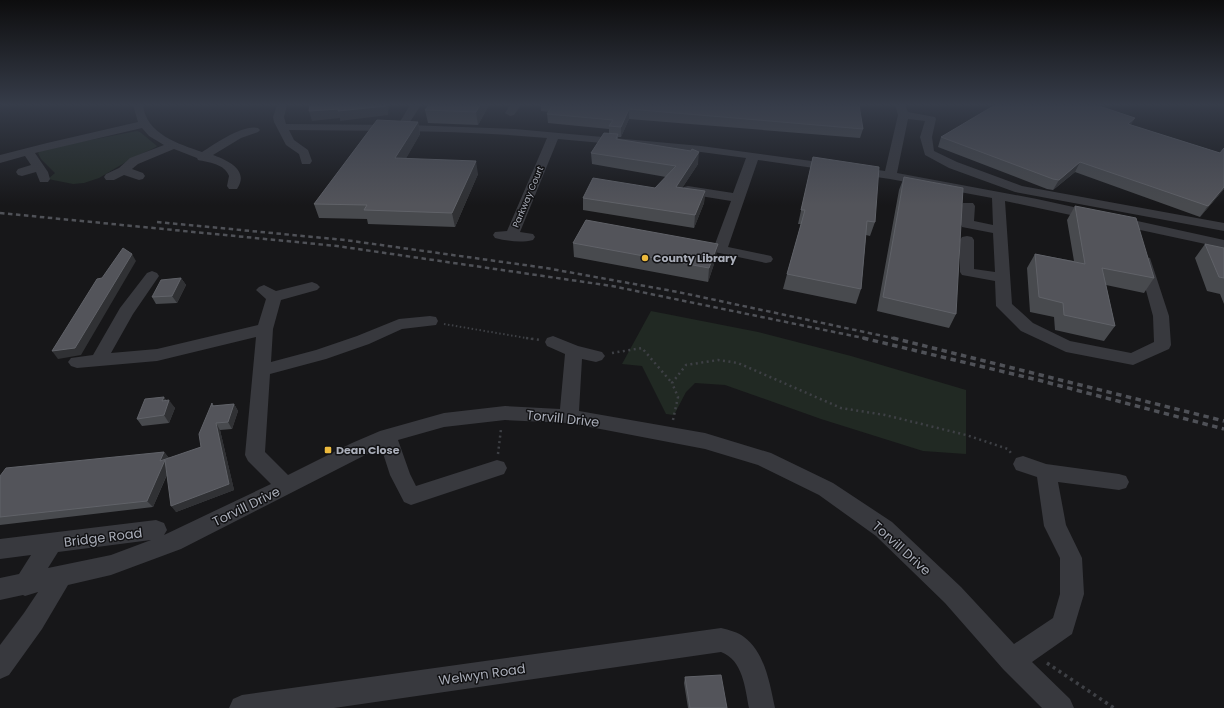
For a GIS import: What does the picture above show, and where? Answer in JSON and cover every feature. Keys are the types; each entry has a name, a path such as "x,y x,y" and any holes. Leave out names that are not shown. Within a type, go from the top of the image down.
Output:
{"street":[{"path":"0,159 82,138"},
{"path":"158,138 172,146 228,166 234,173 235,179 233,186"},
{"path":"202,156 228,138"},
{"path":"286,138 294,146 307,154"},
{"name":"Parkway Court","path":"528,237 506,236 551,144 552,138"},
{"path":"590,138 824,164 890,175 998,196 1137,236 1224,244"},
{"path":"890,175 897,138"},
{"path":"926,138 929,153 953,166 1019,189 1224,227"},
{"path":"110,177 124,170 134,161 172,146"},
{"path":"28,152 42,172 44,179"},
{"path":"720,249 753,156"},
{"path":"22,172 38,167"},
{"path":"124,170 139,176"},
{"path":"688,190 738,198"},
{"path":"998,196 1004,306 1026,327 1066,346 1133,359 1163,346 1161,316 1137,236"},
{"path":"968,206 967,224 1000,230"},
{"path":"967,240 967,272 1003,278"},
{"path":"683,241 766,259"},
{"path":"100,359 126,312 152,276"},
{"path":"286,486 255,455 258,402 269,293 312,288"},
{"path":"262,370 320,356 399,324 430,322"},
{"path":"77,362 157,354 265,329"},
{"path":"552,342 596,356"},
{"path":"570,416 574,350"},
{"name":"Torvill Drive","path":"0,590 111,565 173,542 359,448 386,436 444,420 505,413 570,416 705,441 764,459 826,489 884,529 953,595 1020,655 1061,708"},
{"path":"386,436 400,476 411,496 497,468"},
{"path":"1023,464 1046,472 1119,482"},
{"path":"1020,655 1063,626 1072,594 1071,558 1054,526 1046,472"},
{"name":"Bridge Road","path":"0,550 156,530"},
{"name":"Bridge Road","path":"25,585 51,544"},
{"path":"0,666 33,621 60,577"},
{"name":"Welwyn Road","path":"242,708 721,640 736,646 747,659 755,677 762,708"}],"path":[{"path":"430,322 552,342"},
{"path":"596,356 642,348 672,383 678,397 670,434"},
{"path":"672,383 686,365 718,360 738,363 759,374 841,408 885,415 966,435 1008,449 1023,464"},
{"path":"497,468 505,413"},
{"path":"1020,655 1114,708"}],"shaded area":[{"path":"101,138 147,138 157,146 99,178 84,183 73,184 48,179 55,173 41,159 38,153 41,150"},
{"path":"651,311 758,332 851,356 966,390 966,454 923,451 821,419 725,385 695,383 686,392 674,415 666,414 642,366 622,364"}],"building":[{"path":"363,138 408,138 395,158 476,161 452,213 364,210 367,205 314,204"},
{"path":"601,138 616,138 691,151 692,149 699,152 676,187 705,191 695,215 583,198 593,178 655,188 676,166 591,153"},
{"path":"944,138 1173,138 1220,153 1224,148 1224,187 1208,206 1080,162 1059,180"},
{"path":"813,157 879,167 875,222 867,221 861,289 787,274 805,210 801,210"},
{"path":"904,177 963,188 956,314 883,297"},
{"path":"1075,206 1136,218 1154,278 1102,268 1115,326 1064,315 1063,303 1039,297 1035,254 1085,264"},
{"path":"586,220 718,244 709,268 573,243"},
{"path":"1205,244 1224,248 1224,278 1219,277"},
{"path":"123,248 132,254 75,348 52,351 97,279 102,278"},
{"path":"181,278 172,296 152,297 161,280"},
{"path":"164,397 162,401 169,400 164,415 137,419 145,399"},
{"path":"212,403 212,406 234,404 228,422 216,423 229,484 171,506 165,460 147,501 0,517 0,476 6,468 164,452 160,461 201,447 199,434"},
{"path":"721,675 727,708 690,708 685,677"}],"railway":[{"path":"0,213 337,246 612,286 868,339"},
{"path":"157,222 345,240 546,268 678,292 897,339"},
{"path":"863,338 1038,380 1224,429"},
{"path":"893,338 897,339"},
{"path":"897,339 1224,421"}],"place":[{"name":"County Library","path":"645,258"},
{"name":"Dean Close","path":"328,450"}]}
